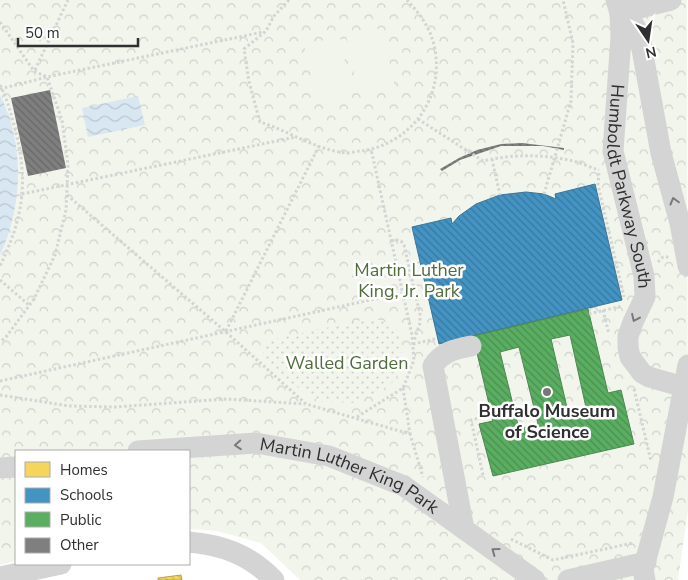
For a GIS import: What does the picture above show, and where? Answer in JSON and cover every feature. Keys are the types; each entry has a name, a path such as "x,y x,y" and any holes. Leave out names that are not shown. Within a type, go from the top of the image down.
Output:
{"street":[{"path":"618,7 671,0"},
{"name":"Humboldt Parkway South","path":"618,7 639,33 661,153 680,223 688,264"},
{"name":"Humboldt Parkway South","path":"618,7 621,37 618,94 614,151 607,166 644,276 645,297 628,336 630,358 635,366 649,378 684,387"},
{"path":"618,94 650,91"},
{"path":"464,529 433,366 437,360 451,350 471,346"},
{"path":"563,572 645,571 663,497 688,365"},
{"name":"Martin Luther King Park","path":"155,450 256,444 329,456 404,486 534,580"},
{"path":"0,468 15,467"},
{"path":"190,542 214,545 233,551 252,561 274,580"},
{"path":"0,578 57,565"}],"path":[{"path":"34,71 68,0"},
{"path":"289,0 284,1 266,31 244,49 249,82 260,122 319,146 347,153 371,149 390,143 406,133 418,119 432,96 437,71 434,45 424,20 407,0"},
{"path":"544,194 571,100 573,43 563,0"},
{"path":"0,22 34,71 47,77 62,120 68,165 66,210 55,255 34,299 6,337 0,342"},
{"path":"0,266 13,240 22,204 23,179 16,134 1,87 266,31"},
{"path":"418,119 483,161 510,156 543,156 607,166 598,185 626,304 589,314"},
{"path":"22,194 296,137"},
{"path":"226,332 319,146"},
{"path":"371,149 412,335 414,360 403,388 410,434 432,506"},
{"path":"492,159 500,195"},
{"path":"67,195 226,332 306,404"},
{"path":"391,241 401,241 404,245 420,314 420,323 413,344"},
{"path":"644,276 663,257 669,257 688,264"},
{"path":"0,280 29,305"},
{"path":"0,381 402,293"},
{"path":"413,344 438,338"},
{"path":"356,418 403,388"},
{"path":"0,395 69,406 115,408 226,399 306,404 410,434"},
{"path":"483,474 471,420 492,415"},
{"path":"507,536 553,560 633,543 640,539"},
{"path":"557,559 563,572"}],"green space":[{"name":"Martin Luther King, Jr. Park","path":"0,0 687,0 688,510 678,580 300,580 261,543 217,531 190,529 190,450 15,450 15,561 0,565"},
{"path":"382,28 395,88 359,95 346,35"},
{"path":"340,37 352,97 317,104 304,44"},
{"name":"Walled Garden","path":"372,318 389,323 401,335 402,361 394,381 374,395 352,403 319,401 289,382 263,357 265,341"}],"water":[{"path":"0,95 14,134 18,175 17,196 13,216 8,236 0,255"},
{"path":"138,96 145,125 88,137 82,108"}],"building: Homes":[{"path":"181,575 182,580 158,580 158,578"}],"building: Schools":[{"path":"595,184 622,300 439,344 412,227 451,218 452,224 459,216 476,204 500,195 526,192 544,194 556,199 555,194"}],"building: Public":[{"name":"Buffalo Museum of Science","path":"588,309 608,393 621,390 634,444 493,476 479,424 493,421 473,336","holes":["570,335 587,412 569,416 551,339","519,347 538,424 519,429 500,352"]}],"building: Other":[{"path":"50,90 66,168 28,176 11,98"},
{"path":"522,143 564,148 564,150 543,146 501,146 460,160 442,171 440,169 477,150 501,144"}],"place":[{"name":"Buffalo Museum of Science","path":"547,392"}]}
